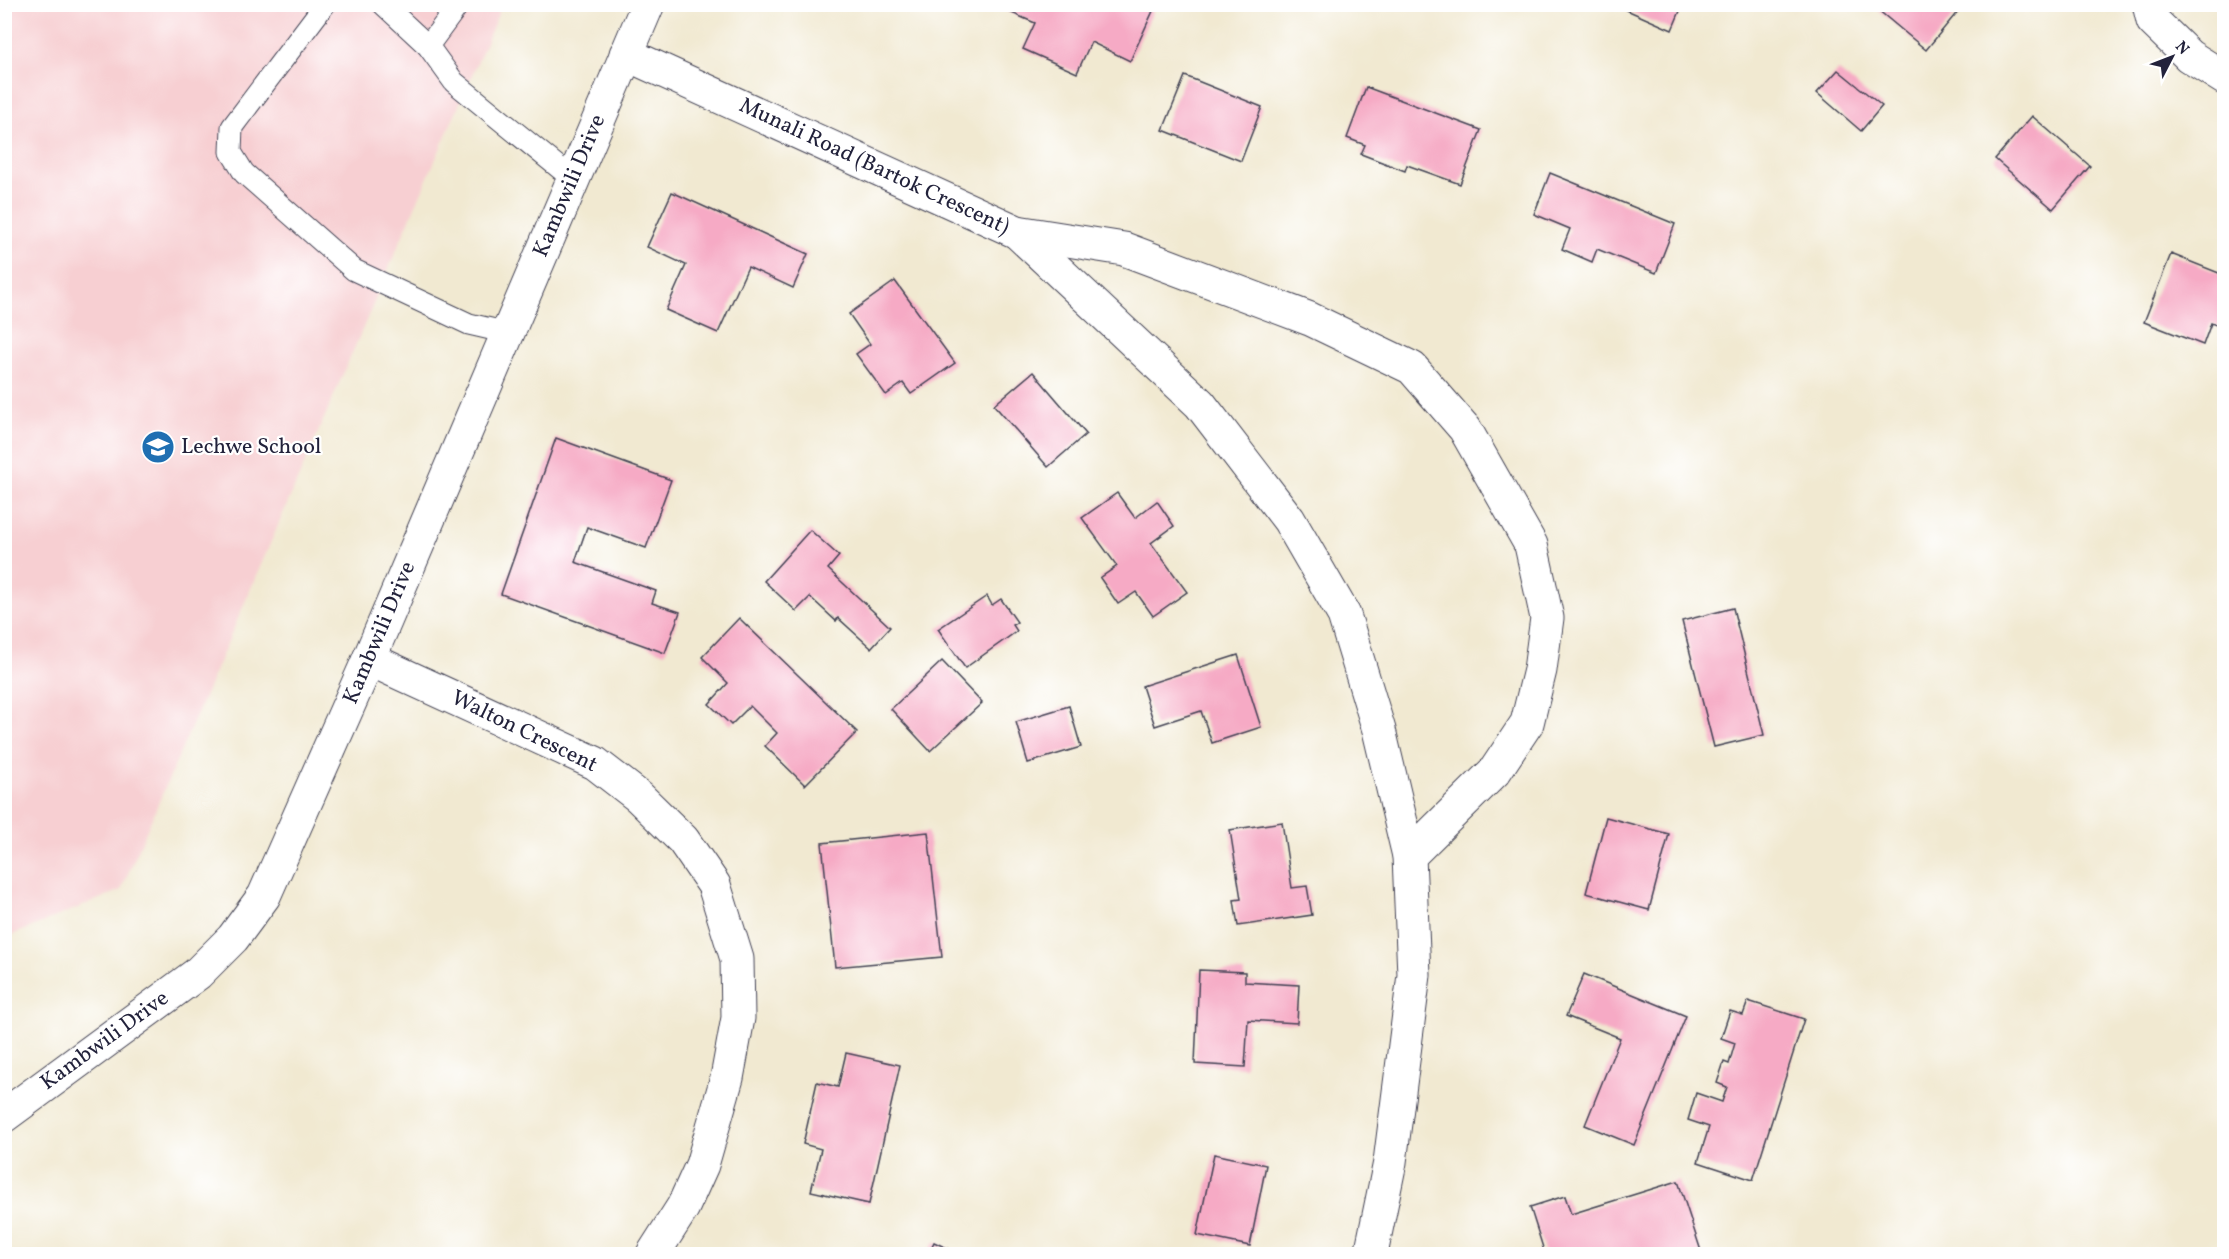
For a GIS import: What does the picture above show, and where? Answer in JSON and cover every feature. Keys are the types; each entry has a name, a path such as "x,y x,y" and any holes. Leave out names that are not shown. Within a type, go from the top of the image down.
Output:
{"street":[{"name":"Kambwili Drive","path":"4,1116 197,974 233,938 264,896 369,659 648,4"},
{"path":"2149,4 2153,21 2189,56 2224,78"},
{"name":"Munali Road (Bartok Crescent)","path":"626,54 1017,232 1200,404 1289,520 1344,615 1379,730 1409,856 1414,975 1390,1162 1371,1254"},
{"path":"1017,232 1124,249 1310,319 1412,368 1464,429 1531,545 1547,618 1540,670 1527,723 1495,771 1409,856"},
{"name":"Walton Crescent","path":"369,659 595,763 639,797 683,840 714,885 736,959 738,1018 727,1078 702,1165 684,1207 652,1254"}],"lane":[{"path":"325,4 232,127 231,152 244,173 354,270 469,324 508,333"},
{"path":"383,4 428,46 454,82 573,179"},
{"path":"428,46 459,4"}],"shaded area":[{"name":"Lechwe School","path":"5,5 502,5 121,890 5,938"}],"building":[{"path":"1001,4 1139,4 1153,11 1130,61 1091,42 1077,73 1023,49 1035,23 1000,8"},
{"path":"1613,4 1683,4 1672,30"},
{"path":"1871,4 1964,4 1926,50"},
{"path":"1838,70 1882,106 1861,131 1817,93"},
{"path":"1185,76 1262,107 1241,161 1163,130"},
{"path":"1366,87 1481,130 1460,184 1407,165 1405,171 1361,154 1365,145 1347,138"},
{"path":"2032,116 2090,166 2053,209 1995,159"},
{"path":"1550,173 1675,224 1656,273 1597,249 1592,262 1562,249 1570,229 1534,214"},
{"path":"672,192 808,254 793,288 748,267 718,333 666,310 686,265 647,247"},
{"path":"2171,254 2224,275 2224,328 2211,323 2203,345 2144,322"},
{"path":"895,281 955,363 911,394 903,383 886,395 856,354 870,344 849,314"},
{"path":"1033,372 1086,434 1048,467 994,405"},
{"path":"556,438 671,480 646,548 587,527 575,562 656,591 652,603 680,612 665,653 501,594"},
{"path":"1117,493 1135,518 1157,501 1174,526 1151,543 1187,592 1153,616 1136,592 1118,604 1100,578 1117,566 1082,518"},
{"path":"810,530 839,556 828,569 890,627 871,648 838,618 836,621 810,597 796,611 764,581"},
{"path":"987,596 992,605 1001,599 1017,622 1013,625 1017,631 965,668 938,629"},
{"path":"1733,608 1764,735 1714,747 1682,621"},
{"path":"739,618 857,732 805,785 765,746 777,733 750,706 731,725 709,704 728,683 702,657"},
{"path":"1238,655 1261,727 1212,743 1201,711 1155,726 1142,686"},
{"path":"942,661 982,703 930,751 891,709"},
{"path":"1069,706 1081,747 1028,763 1016,722"},
{"path":"1606,817 1669,834 1649,910 1586,893"},
{"path":"1282,822 1292,888 1307,886 1312,915 1238,926 1234,900 1241,899 1230,830"},
{"path":"928,832 942,957 835,967 822,843"},
{"path":"1199,970 1245,972 1245,982 1299,985 1297,1023 1248,1020 1245,1067 1195,1064"},
{"path":"1584,974 1686,1016 1634,1145 1585,1125 1620,1038 1566,1016"},
{"path":"1748,1001 1804,1019 1753,1180 1698,1162 1709,1127 1688,1120 1696,1093 1722,1102 1727,1087 1717,1083 1724,1062 1729,1064 1735,1043 1721,1038 1730,1011 1743,1015"},
{"path":"846,1053 900,1065 869,1204 811,1191 821,1149 803,1144 817,1082 838,1087"},
{"path":"1214,1154 1266,1165 1250,1246 1197,1235"},
{"path":"1678,1181 1702,1254 1545,1254 1530,1207 1565,1196 1571,1214"},
{"path":"934,1242 959,1254 928,1254"}],"place":[{"name":"Lechwe School","path":"158,447"}]}
